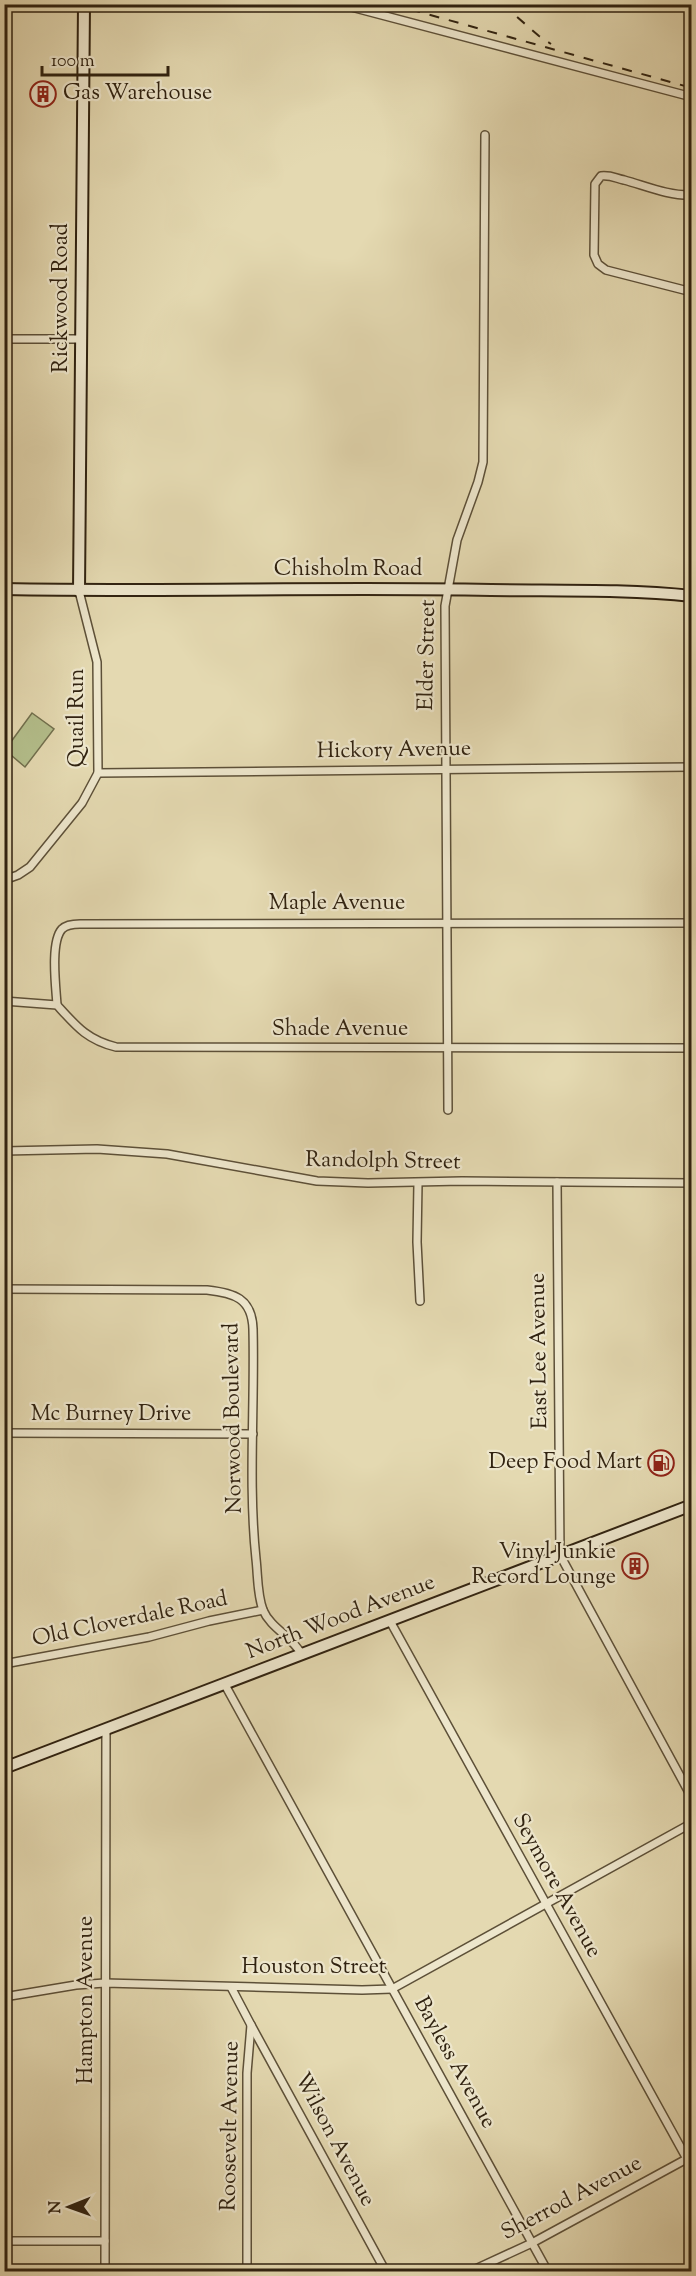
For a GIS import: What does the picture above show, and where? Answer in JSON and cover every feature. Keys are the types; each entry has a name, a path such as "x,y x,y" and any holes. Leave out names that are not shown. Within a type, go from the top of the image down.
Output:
{"main road":[{"name":"Rickwood Road","path":"79,591 84,4"},
{"name":"Chisholm Road","path":"4,589 79,591 448,589 630,592 692,596"},
{"name":"North Wood Avenue","path":"4,1768 692,1505"}],"street":[{"path":"340,4 692,97"},
{"name":"Elder Street","path":"448,1110 444,768 445,606 457,540 483,462 485,135"},
{"path":"692,195 681,196 621,180 611,175 601,176 595,184 594,255 598,264 606,270 692,292"},
{"path":"4,339 81,339"},
{"name":"Quail Run","path":"4,880 24,871 43,851 82,803 98,773 97,662 79,591"},
{"name":"Hickory Avenue","path":"98,773 692,767"},
{"name":"Maple Avenue","path":"57,1005 57,940 61,930 69,925 692,923"},
{"path":"4,1001 57,1005"},
{"name":"Shade Avenue","path":"57,1005 85,1034 98,1043 116,1047 692,1048"},
{"name":"Randolph Street","path":"4,1151 97,1149 156,1153 227,1164 297,1179 368,1183 692,1184"},
{"name":"East Lee Avenue","path":"557,1182 561,1555"},
{"path":"418,1183 417,1242 420,1301"},
{"name":"Norwood Boulevard","path":"4,1289 207,1290 223,1292 241,1300 248,1307 252,1317 253,1532 263,1610"},
{"name":"Mc Burney Drive","path":"4,1433 253,1434"},
{"path":"561,1555 692,1798"},
{"path":"263,1610 271,1623 298,1647 302,1654"},
{"name":"Old Cloverdale Road","path":"4,1664 149,1637 263,1610"},
{"name":"Seymore Avenue","path":"390,1620 546,1904 689,2157 692,2168"},
{"name":"Bayless Avenue","path":"224,1683 548,2271"},
{"name":"Hampton Avenue","path":"105,2271 106,1729"},
{"name":"Houston Street","path":"4,1997 76,1985 105,1983 392,1989 692,1823"},
{"name":"Roosevelt Avenue","path":"231,1986 252,2025 247,2073 247,2271"},
{"name":"Wilson Avenue","path":"252,2025 386,2271"},
{"name":"Sherrod Avenue","path":"469,2271 532,2243 689,2157"},
{"path":"4,2241 105,2241"}],"green space":[{"path":"32,713 54,729 25,767 5,750"}],"railway":[{"path":"391,4 692,88"},
{"path":"502,4 551,44"}],"place":[{"name":"Gas Warehouse","path":"43,94"},
{"name":"Deep Food Mart","path":"661,1463"},
{"name":"Vinyl Junkie Record Lounge","path":"635,1566"}]}
